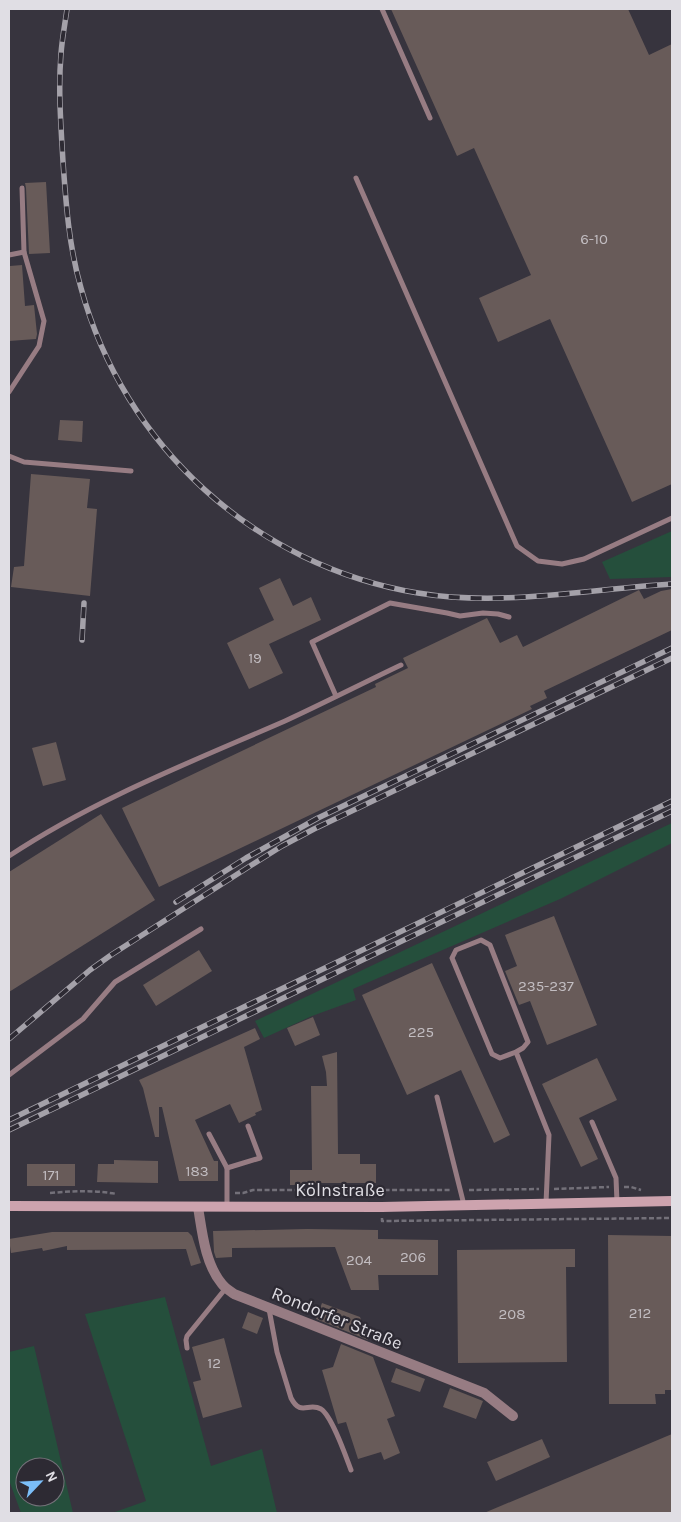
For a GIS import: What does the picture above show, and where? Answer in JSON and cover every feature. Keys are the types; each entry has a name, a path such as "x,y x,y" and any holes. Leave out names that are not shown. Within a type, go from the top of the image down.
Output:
{"main road":[{"name":"Kölnstraße","path":"9,1206 382,1207 672,1201"}],"street":[{"name":"Rondorfer Straße","path":"198,1207 203,1239 214,1272 222,1284 234,1294 484,1393 514,1416"}],"lane":[{"path":"382,9 430,118"},
{"path":"356,178 518,546 538,561 562,564 584,559 672,518"},
{"path":"9,392 39,346 44,321 24,252 22,188"},
{"path":"9,255 24,252"},
{"path":"9,456 24,462 132,471"},
{"path":"336,696 312,642 390,603 460,616 483,613 509,616"},
{"path":"9,856 46,832 117,796 286,720 402,665"},
{"path":"9,1075 83,1019 115,982 201,929"},
{"path":"481,940 490,945 528,1042 524,1048 516,1052 500,1058 492,1054 452,958 456,950 481,940"},
{"path":"516,1052 549,1135 546,1203"},
{"path":"437,1097 464,1205"},
{"path":"592,1122 616,1178 617,1202"},
{"path":"227,1168 260,1158 248,1126"},
{"path":"209,1134 227,1168 227,1207"},
{"path":"187,1348 187,1336 227,1288"},
{"path":"269,1308 278,1352 291,1398 297,1407 302,1409 316,1407 326,1413 351,1470"}],"path":[{"path":"227,1193 243,1193 253,1190 460,1190 616,1187 649,1190"},
{"path":"46,1194 78,1191 120,1194"},
{"path":"382,1207 382,1221 672,1218"}],"green space":[{"path":"672,531 672,577 610,579 602,562"},
{"path":"672,823 672,843 560,899 353,989 356,1000 312,1016 264,1038 255,1021"},
{"path":"165,1297 211,1466 262,1449 277,1513 112,1513 146,1501 85,1314"},
{"path":"34,1346 60,1457 15,1457 15,1496 9,1480 9,1352"},
{"path":"65,1479 73,1513 21,1513 19,1507 65,1507"}],"building":[{"path":"391,9 628,9 649,55 672,44 672,484 632,502 550,319 498,342 479,298 531,275 474,148 457,156"},
{"path":"46,182 50,253 29,254 25,183"},
{"path":"22,265 25,306 34,305 37,334 36,339 9,341 9,270 10,266"},
{"path":"60,420 83,421 82,442 58,440"},
{"path":"31,474 90,479 87,508 97,509 90,596 11,587 14,567 24,566"},
{"path":"280,578 293,606 311,597 321,620 269,644 283,673 249,689 227,643 274,620 259,588"},
{"path":"672,589 672,630 544,691 547,698 530,706 532,709 159,887 122,808 376,687 375,684 408,668 403,658 487,618 500,643 517,635 523,647 639,590 644,599 661,591"},
{"path":"56,742 66,780 43,786 32,748"},
{"path":"101,814 155,900 9,992 9,872"},
{"path":"554,916 597,1025 547,1045 530,1001 519,1005 505,971 517,966 505,935"},
{"path":"199,950 212,971 156,1006 143,985"},
{"path":"432,963 510,1135 494,1143 461,1070 407,1095 362,995"},
{"path":"313,1017 320,1035 295,1046 287,1028"},
{"path":"255,1028 260,1039 244,1047 262,1110 239,1123 230,1104 195,1120 214,1161 218,1161 218,1181 179,1181 162,1107 159,1107 159,1137 155,1137 143,1088 139,1080"},
{"path":"337,1052 338,1154 360,1154 360,1164 376,1164 376,1183 290,1185 290,1170 312,1170 311,1086 327,1086 322,1056"},
{"path":"597,1058 617,1100 579,1118 598,1159 581,1167 542,1084"},
{"path":"114,1160 158,1161 158,1183 97,1182 98,1164 114,1164"},
{"path":"27,1164 75,1164 75,1186 27,1186"},
{"path":"378,1230 378,1239 438,1240 438,1275 378,1275 379,1290 351,1290 335,1247 232,1248 232,1257 216,1258 214,1252 213,1231"},
{"path":"52,1232 188,1232 192,1236 201,1263 191,1266 186,1249 67,1250 67,1246 43,1251 42,1248 11,1253 9,1239"},
{"path":"608,1235 672,1236 672,1390 665,1390 665,1394 655,1394 656,1404 609,1404"},
{"path":"575,1249 575,1267 566,1267 567,1362 458,1363 457,1250"},
{"path":"322,1303 360,1317 368,1340 316,1319"},
{"path":"248,1312 263,1318 257,1334 242,1328"},
{"path":"224,1338 242,1407 203,1418 193,1382 201,1380 192,1347"},
{"path":"341,1344 373,1357 395,1416 387,1419 400,1453 384,1460 381,1452 358,1459 346,1422 338,1424 322,1370 333,1367"},
{"path":"396,1368 425,1379 420,1392 391,1382"},
{"path":"450,1388 483,1401 476,1419 443,1407"},
{"path":"672,1434 672,1513 484,1513"},
{"path":"542,1439 550,1457 496,1481 487,1462"}],"railway":[{"path":"67,9 60,67 61,122 69,225 81,288 101,345 129,399 164,447 205,490 251,526 303,556 358,579 418,593 450,597 513,598 672,584"},
{"path":"82,640 84,603"},
{"path":"176,902 246,858 318,818 672,648"},
{"path":"9,1039 90,970 111,955 282,846 672,658"},
{"path":"9,1120 672,801"},
{"path":"9,1130 672,811"}]}
